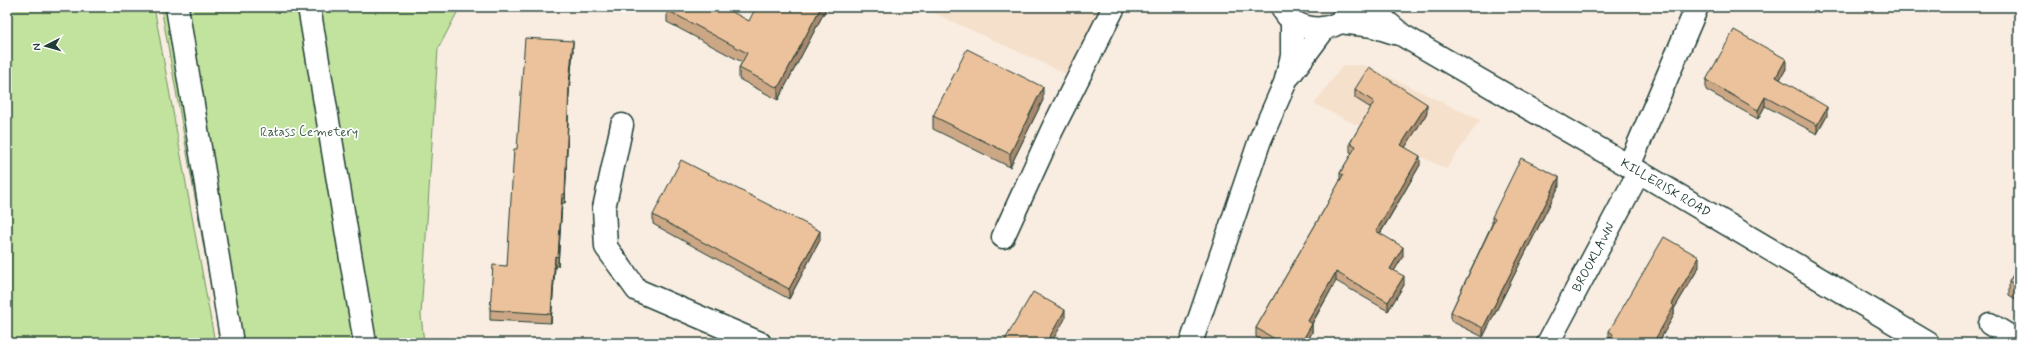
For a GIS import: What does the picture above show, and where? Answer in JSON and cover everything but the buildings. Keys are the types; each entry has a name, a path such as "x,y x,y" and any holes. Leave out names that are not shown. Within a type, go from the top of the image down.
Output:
{"main road":[{"path":"177,7 232,343"},
{"path":"309,7 365,343"},
{"path":"1003,237 1052,130 1114,7"},
{"name":"KILLERISK ROAD","path":"1369,7 1402,35 1634,169 1928,343"},
{"name":"BROOKLAWN","path":"1548,343 1634,169 1697,7"},
{"path":"1191,343 1260,140 1285,83 1292,56 1285,12"},
{"name":"KILLERISK ROAD","path":"1285,12 1309,28 1339,19 1374,26 1402,35"},
{"path":"1285,83 1339,19"},
{"path":"622,125 604,208 606,247 637,290 760,343"},
{"path":"1990,324 2019,342"}],"shaded area":[{"path":"921,7 1103,7 1073,77"},
{"path":"1343,65 1364,65 1480,120 1446,169 1314,104"}],"green space":[{"path":"7,7 154,7 215,343 7,343"},
{"name":"Ratass Cemetery","path":"161,7 460,7 438,49 421,315 424,343 221,343"}]}
